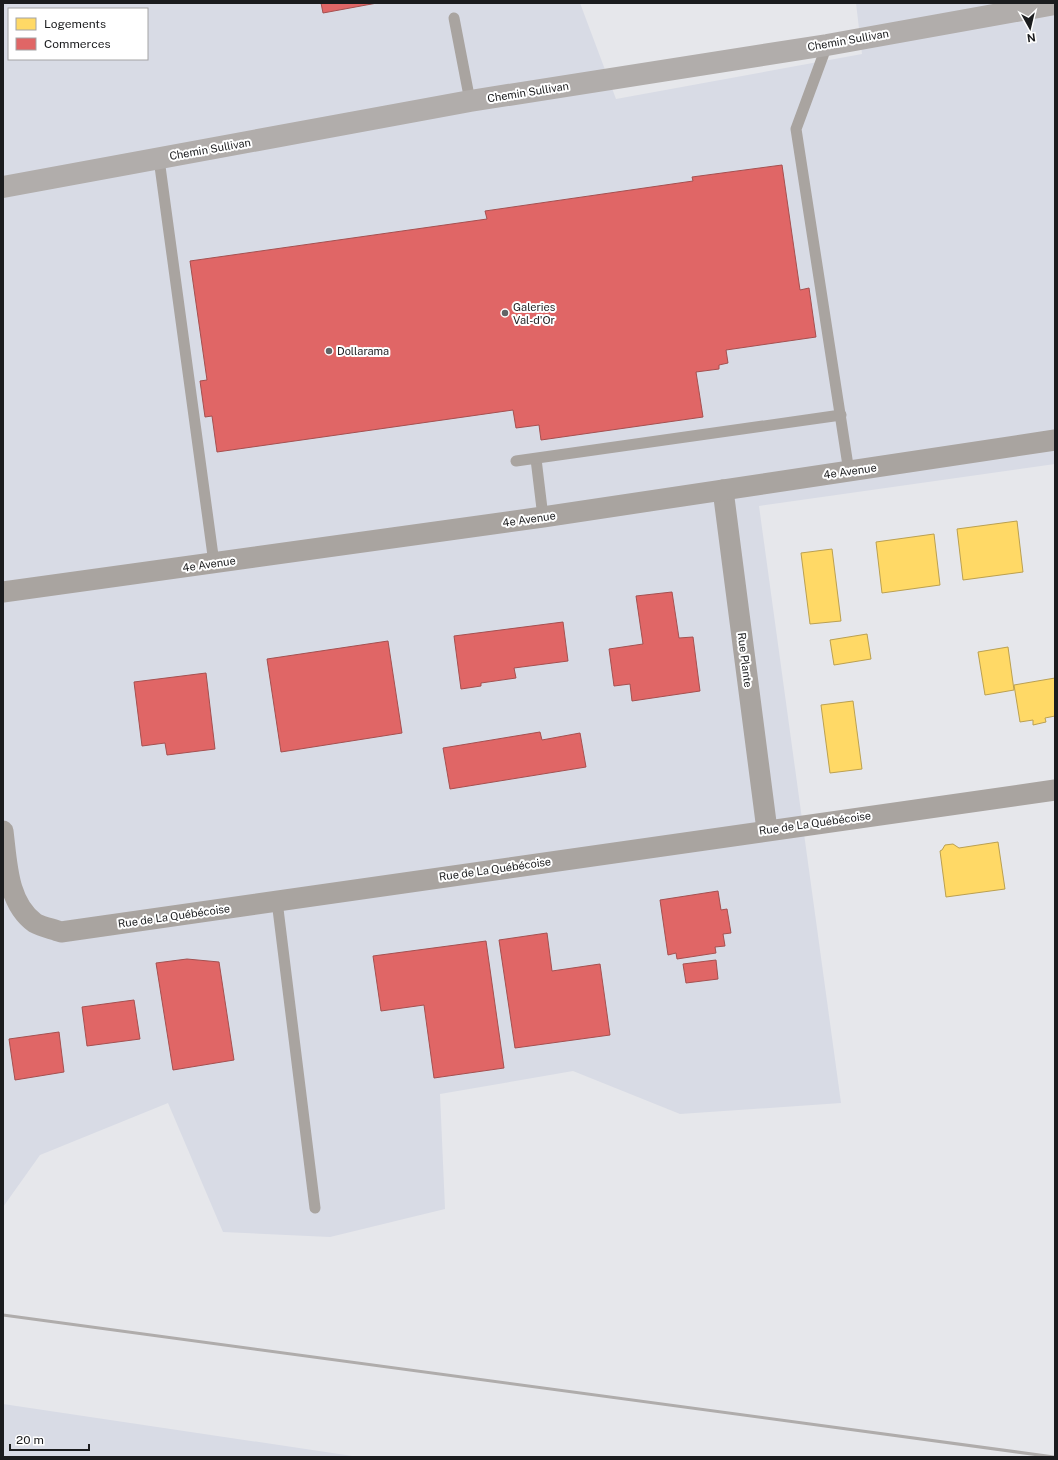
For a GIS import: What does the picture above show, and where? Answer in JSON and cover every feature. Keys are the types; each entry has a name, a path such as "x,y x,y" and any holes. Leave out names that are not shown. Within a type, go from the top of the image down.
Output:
{"street":[{"name":"Chemin Sullivan","path":"3,187 470,101 827,45 1055,4"},
{"name":"4e Avenue","path":"3,592 543,517 1055,440"},
{"name":"Rue Plante","path":"723,490 767,830"},
{"name":"Rue de La Québécoise","path":"3,831 10,881 18,906 36,923 61,932 1055,790"}],"lane":[{"path":"454,18 470,101"},
{"path":"827,45 796,129 849,472"},
{"path":"160,159 214,563"},
{"path":"516,462 841,415"},
{"path":"536,459 543,517"},
{"path":"277,901 316,1208"}],"shaded area":[{"path":"3,3 580,3 616,99 862,54 856,3 1055,3 1055,464 759,506 841,1103 680,1114 573,1071 440,1094 445,1209 330,1237 223,1232 168,1103 40,1155 3,1207"},
{"path":"3,1404 359,1457 3,1457"}],"building: Logements":[{"path":"1017,521 1023,572 963,580 957,529"},
{"path":"934,534 940,585 882,593 876,542"},
{"path":"832,549 841,621 810,624 801,553"},
{"path":"867,634 871,659 834,665 830,640"},
{"path":"1008,647 1014,690 985,695 978,652"},
{"path":"1055,678 1055,716 1045,718 1046,722 1033,725 1033,720 1020,722 1014,685"},
{"path":"853,701 862,769 830,773 821,705"},
{"path":"998,842 1005,889 946,897 940,851 945,845 953,844 959,848"}],"building: Commerces":[{"path":"321,3 377,3 323,13"},
{"name":"Galeries Val-d'Or","path":"782,165 800,290 809,288 816,337 726,350 728,363 719,365 719,369 696,372 703,417 541,440 539,425 516,428 513,410 217,452 212,416 205,417 200,381 207,380 190,261 487,219 485,211 693,181 692,177"},
{"path":"672,592 679,638 693,637 700,691 632,701 630,684 614,686 609,649 643,644 636,596"},
{"path":"563,622 568,661 514,668 516,678 481,683 481,686 461,689 454,636"},
{"path":"388,641 402,733 281,752 267,659"},
{"path":"206,673 215,749 167,755 165,743 142,746 134,682"},
{"path":"540,732 542,740 580,733 586,767 450,789 443,748"},
{"path":"718,891 721,910 727,909 731,933 723,934 725,946 715,947 716,953 677,959 676,953 668,955 660,900"},
{"path":"547,933 552,971 600,964 610,1035 515,1048 499,940"},
{"path":"486,941 504,1068 434,1078 424,1005 381,1011 373,956"},
{"path":"187,959 219,962 234,1060 173,1070 156,963"},
{"path":"716,960 718,979 686,983 683,964"},
{"path":"134,1000 140,1039 87,1046 82,1007"},
{"path":"59,1032 64,1072 15,1080 9,1039"}],"railway":[{"path":"3,1315 1054,1457"}],"place":[{"name":"Galeries Val-d'Or","path":"505,313"},
{"name":"Dollarama","path":"329,351"}]}
